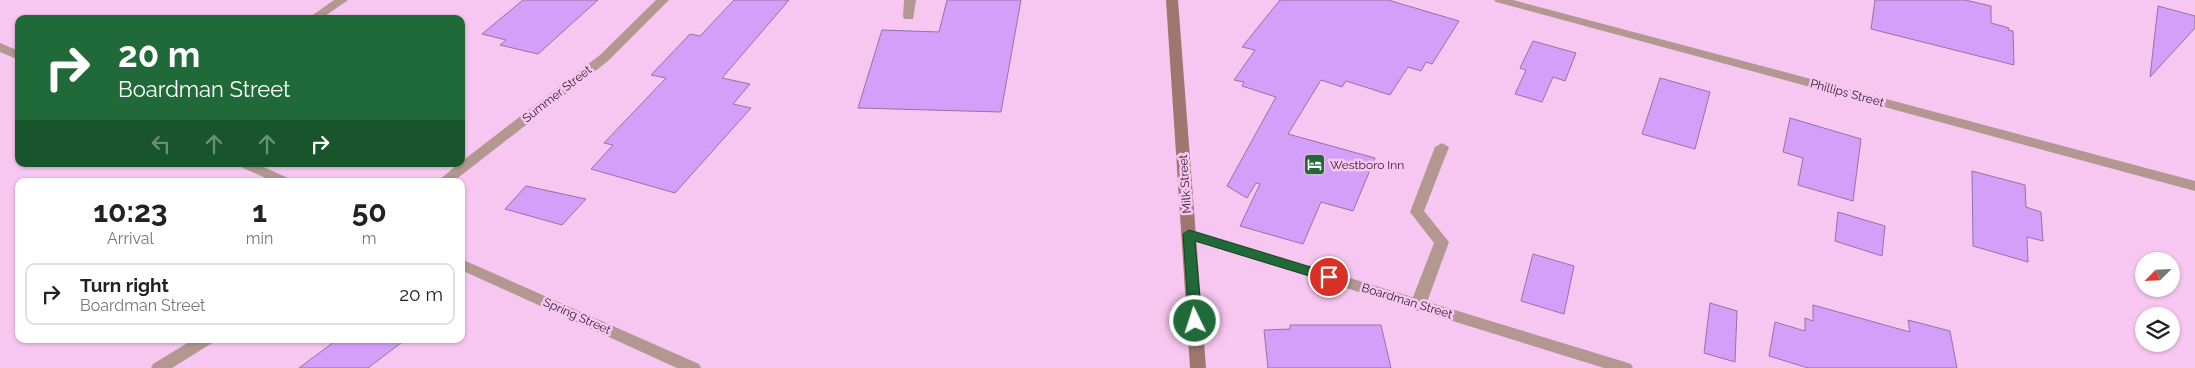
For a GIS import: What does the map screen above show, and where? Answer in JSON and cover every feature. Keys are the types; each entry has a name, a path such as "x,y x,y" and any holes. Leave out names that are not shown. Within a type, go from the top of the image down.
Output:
{"main road":[{"name":"Milk Street","path":"1172,0 1198,368"}],"street":[{"path":"319,15 342,0"},
{"name":"Summer Street","path":"465,166 604,58 663,0"},
{"path":"908,17 910,0"},
{"name":"Phillips Street","path":"1500,0 2195,186"},
{"path":"0,47 15,54"},
{"path":"1418,305 1442,242 1417,212 1442,147"},
{"path":"253,167 276,178"},
{"name":"Summer Street","path":"449,178 463,167"},
{"name":"Boardman Street","path":"1189,234 1625,368"},
{"name":"Spring Street","path":"465,266 693,368"},
{"path":"159,368 200,343"}],"building":[{"path":"523,0 598,0 538,54 500,45 506,40 482,34"},
{"path":"734,0 789,0 722,78 750,84 733,104 751,108 675,193 591,169 613,145 604,143 666,78 651,75 690,34 700,36"},
{"path":"947,0 1021,0 1001,112 858,108 882,30 939,32"},
{"path":"1280,0 1388,0 1459,21 1432,64 1426,62 1421,71 1408,67 1390,95 1346,81 1342,87 1321,80 1288,134 1375,158 1353,211 1321,202 1303,244 1240,226 1260,184 1256,183 1247,198 1227,186 1276,97 1242,86 1244,82 1234,80 1255,50 1242,47"},
{"path":"1875,0 1965,0 1991,6 1991,23 2013,31 2014,65 1871,29"},
{"path":"2158,6 2195,16 2195,28 2150,77"},
{"path":"1533,41 1576,53 1565,81 1553,77 1542,102 1515,94 1526,70 1520,68"},
{"path":"1660,78 1710,92 1695,149 1642,134"},
{"path":"1790,118 1861,139 1853,201 1798,185 1803,158 1783,152"},
{"path":"1972,171 2025,185 2026,207 2041,212 2043,241 2027,237 2028,262 1973,246"},
{"path":"526,186 586,199 562,225 505,209"},
{"path":"1838,212 1885,226 1882,256 1835,241"},
{"path":"1533,254 1574,266 1564,314 1521,301"},
{"path":"1710,303 1737,311 1735,362 1704,353"},
{"path":"1813,305 1910,332 1908,320 1950,331 1957,368 1808,368 1769,356 1775,322 1805,331 1805,318 1813,321"},
{"path":"1290,325 1381,325 1391,368 1268,368 1264,330 1290,329"},
{"path":"333,343 401,343 368,368 299,368"}],"place":[{"name":"Westboro Inn","path":"1314,165"}],"route":[{"path":"1195,321 1189,234 1329,277"}]}
